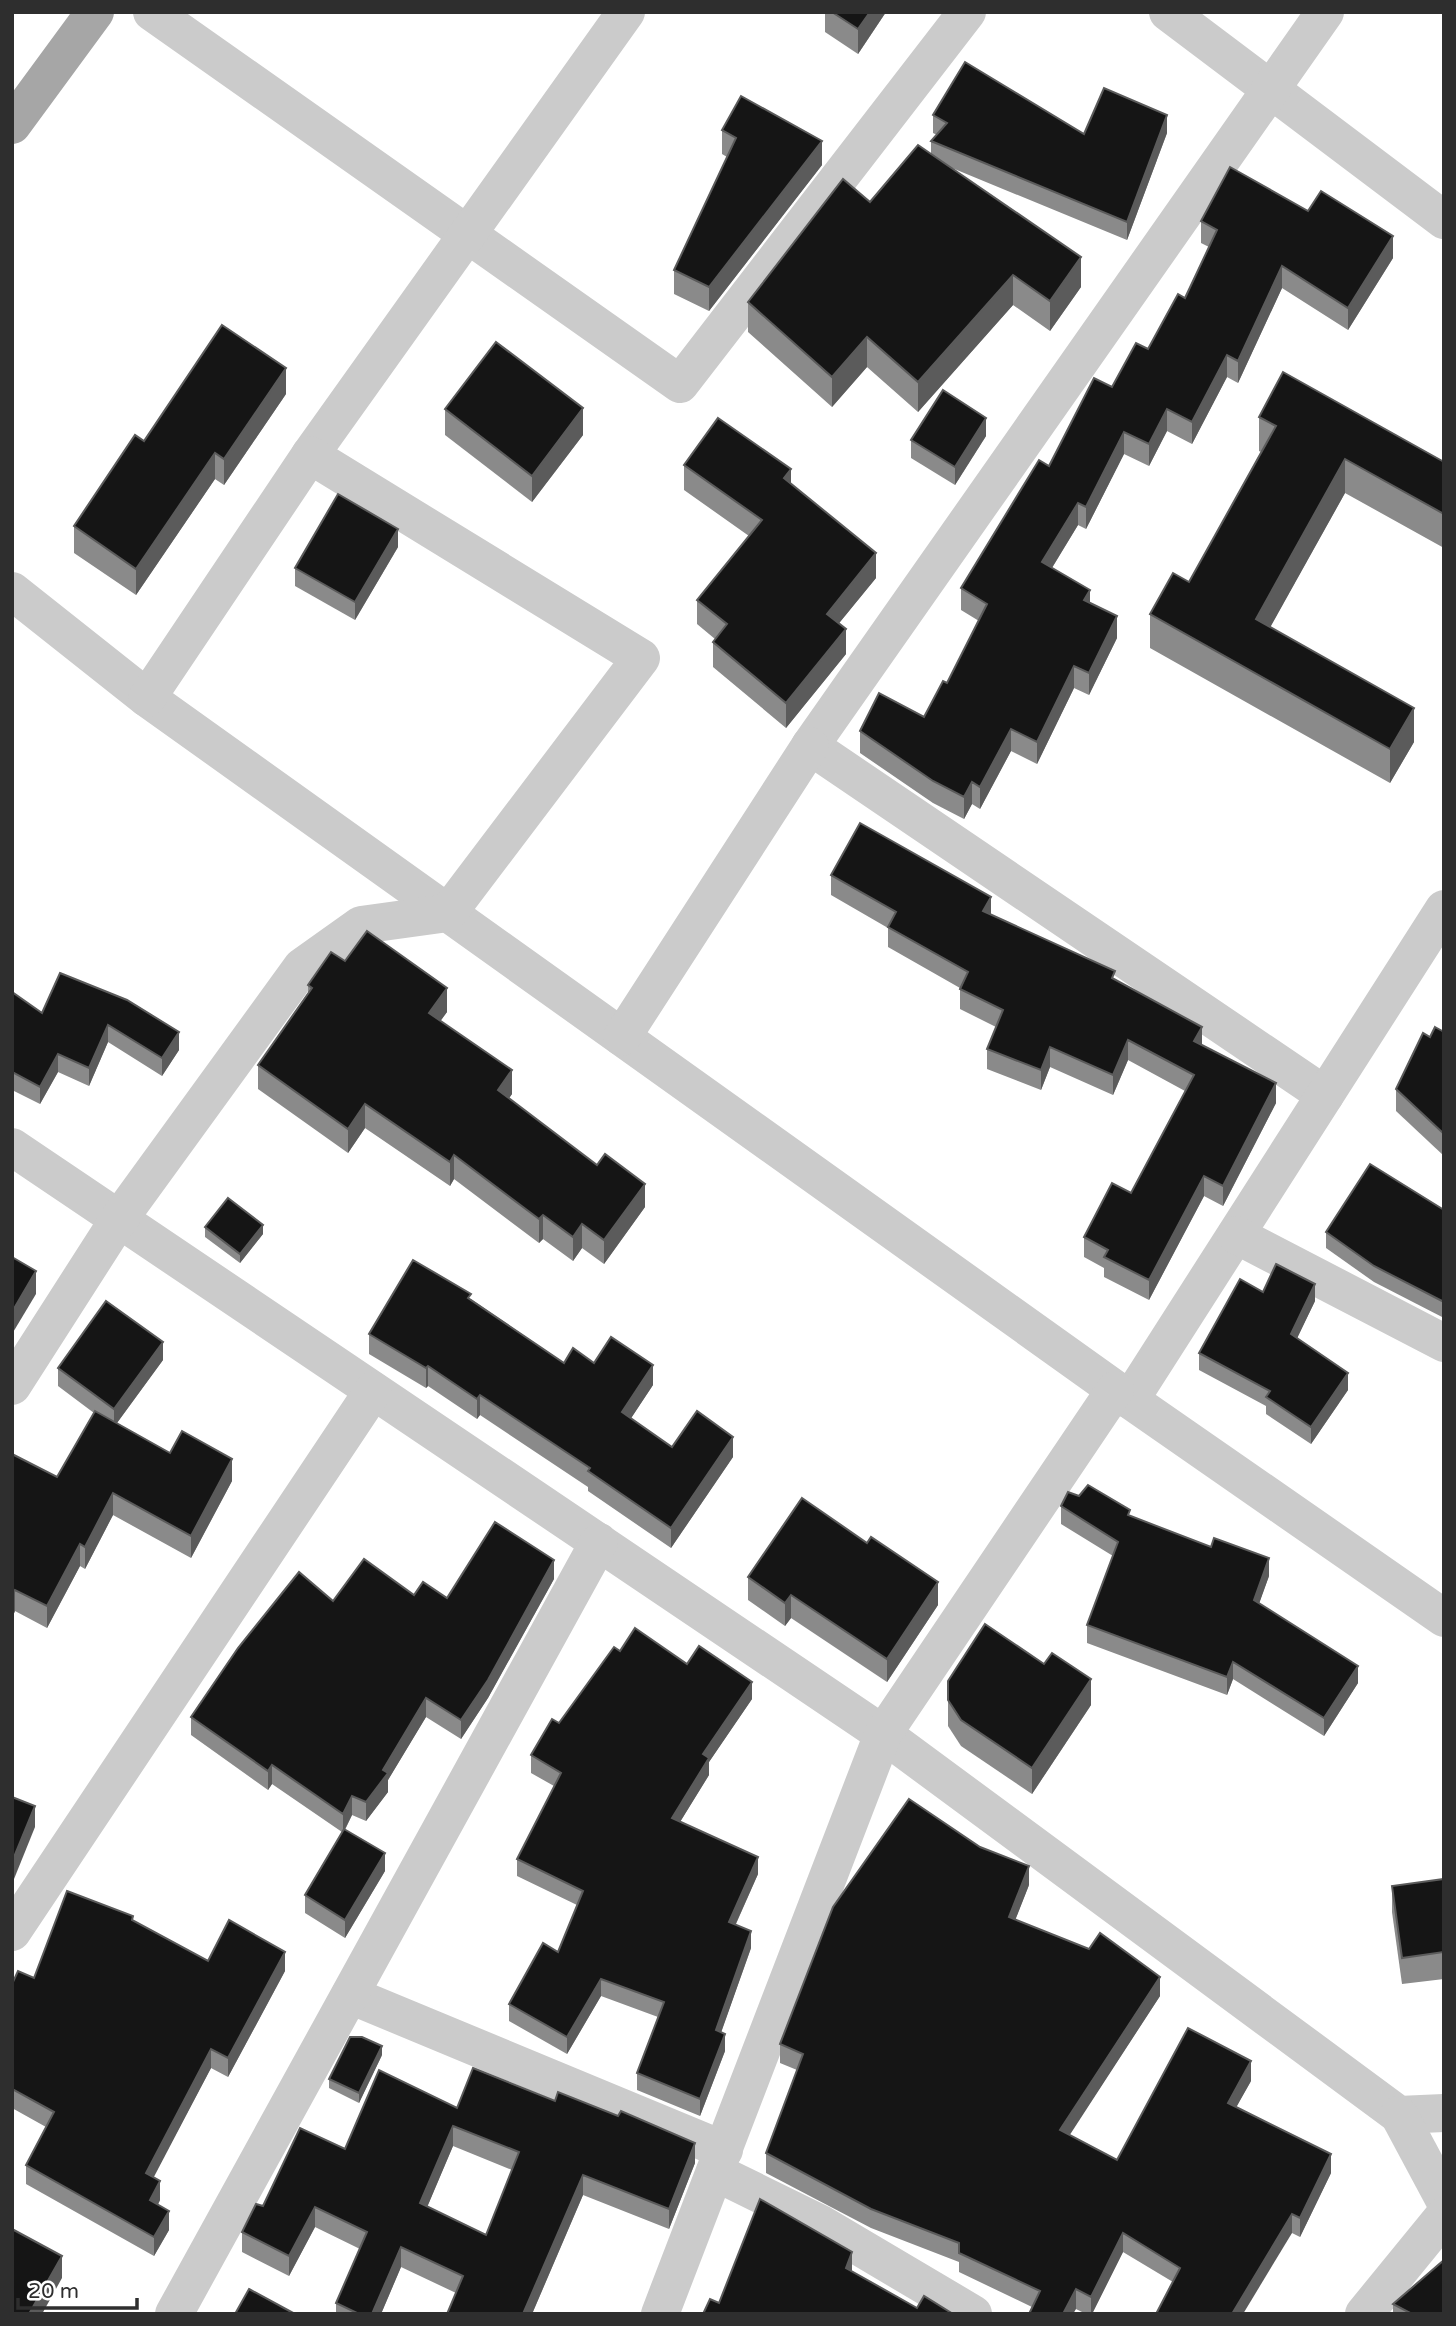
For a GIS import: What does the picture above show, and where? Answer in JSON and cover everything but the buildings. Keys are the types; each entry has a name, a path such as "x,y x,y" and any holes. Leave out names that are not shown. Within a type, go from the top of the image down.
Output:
{"main road":[{"path":"12,125 95,12"}],"street":[{"path":"152,12 680,384 967,12"},
{"path":"147,698 310,455 626,12"},
{"path":"1168,12 1269,91 1444,220"},
{"path":"622,1038 810,747 1325,12"},
{"path":"12,1386 119,1219 302,967 360,925 448,913 641,658 310,455"},
{"path":"12,592 147,698 1122,1395 1444,1618"},
{"path":"810,747 1325,1095"},
{"path":"660,2314 883,1734 1236,1235 1444,909"},
{"path":"12,1147 883,1734 1399,2115 1444,2199"},
{"path":"1236,1235 1444,1342"},
{"path":"12,1932 373,1391"},
{"path":"174,2314 599,1542"},
{"path":"350,1995 719,2161 973,2314"},
{"path":"1399,2115 1444,2113"},
{"path":"1364,2314 1444,2216"}]}
